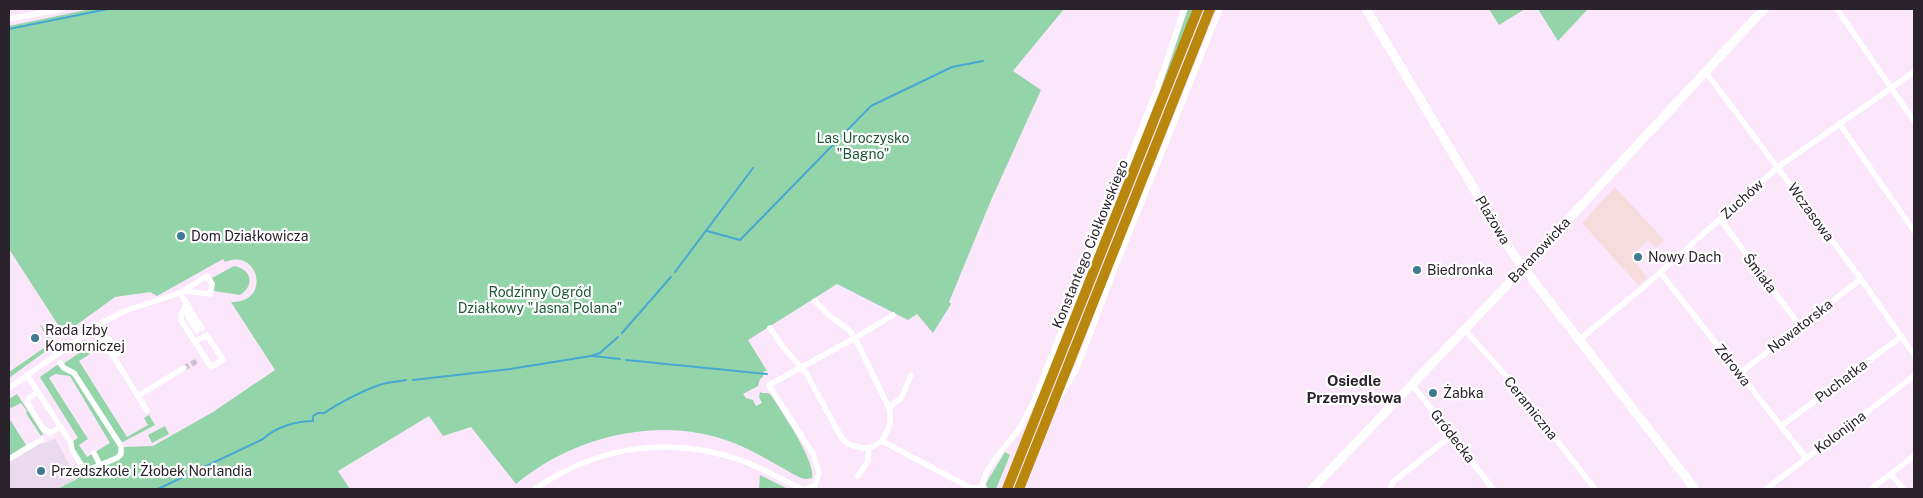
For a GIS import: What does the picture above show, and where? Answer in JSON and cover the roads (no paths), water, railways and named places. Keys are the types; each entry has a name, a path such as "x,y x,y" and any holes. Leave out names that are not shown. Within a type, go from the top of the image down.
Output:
{"highway":[{"name":"Konstantego Ciołkowskiego","path":"1008,489 1198,9"},
{"name":"Konstantego Ciołkowskiego","path":"1019,489 1210,9"}],"street":[{"path":"9,20 63,9"},
{"path":"882,441 967,486 983,488 985,478 992,466 1017,431 1032,405 1157,89 1184,9"},
{"path":"1051,410 1076,370 1220,9"},
{"name":"Plażowa","path":"1368,9 1494,223 1523,268 1695,489"},
{"name":"Baranowicka","path":"1312,489 1523,268 1764,9"},
{"path":"1836,9 1914,121"},
{"name":"Wczasowa","path":"1705,71 1778,167 1914,355"},
{"name":"Zuchów","path":"1580,339 1660,272 1778,167 1914,72"},
{"path":"1839,123 1914,231"},
{"name":"Śmiała","path":"1720,219 1800,326"},
{"name":"Zdrowa","path":"1660,272 1806,458"},
{"path":"9,388 95,327 119,313 182,292 207,276 212,284 210,294 182,292"},
{"name":"Nowatorska","path":"1740,373 1861,280"},
{"path":"182,292 188,316 200,329"},
{"path":"770,328 783,347 802,367 843,440 858,448 869,447 882,441 890,425 891,413 889,407 855,338 849,330 830,316 815,301"},
{"path":"186,305 181,318 211,367 223,360 207,335 196,342"},
{"path":"806,489 815,489 819,473 815,459 769,385 893,315"},
{"path":"95,327 147,411"},
{"name":"Ceramiczna","path":"1464,329 1508,378 1595,489"},
{"name":"Puchatka","path":"1781,426 1902,336"},
{"path":"98,344 101,337"},
{"path":"101,337 109,339 118,354"},
{"path":"197,361 205,356"},
{"path":"27,375 84,469 88,470 120,454 121,446 74,373 64,368 60,363"},
{"path":"138,396 184,368"},
{"path":"889,407 901,398 912,375"},
{"name":"Kolonijna","path":"1766,489 1914,376"},
{"name":"Gródecka","path":"1411,384 1493,489"},
{"path":"38,392 29,398 27,402 43,429 50,433 60,427"},
{"path":"1390,489 1393,482 1452,435"},
{"path":"9,459 40,440"},
{"path":"858,476 868,461 869,447"},
{"path":"535,489 565,470 590,459 622,451 651,448 699,450 726,456 761,468 801,489"},
{"path":"94,453 100,465"},
{"path":"1872,489 1914,456"},
{"path":"1891,474 1903,489"}],"waterway":[{"path":"9,29 108,9"},
{"path":"707,231 740,240 871,106 952,67 983,61"},
{"path":"675,272 753,168"},
{"path":"622,333 671,277"},
{"path":"413,380 510,369 591,356 600,353 618,337"},
{"path":"593,356 620,359"},
{"path":"626,360 767,374"},
{"path":"158,489 263,439 280,428 300,422 313,421 313,416 318,413 324,413 365,391 382,384 406,380"}],"tunnel":[{"path":"184,368 197,361"}],"place":[{"name":"Dom Działkowicza","path":"181,236"},
{"name":"Nowy Dach","path":"1638,257"},
{"name":"Biedronka","path":"1417,270"},
{"name":"Rada Izby Komorniczej","path":"35,338"},
{"name":"Żabka","path":"1433,393"},
{"name":"Przedszkole i Żłobek Norlandia","path":"41,471"}],"district":[{"name":"Osiedle Przemysłowa","path":"1354,388"}],"park label":[{"name":"Las Uroczysko \"Bagno\"","path":"863,146"},
{"name":"Rodzinny Ogród Działkowy \"Jasna Polana\"","path":"540,300"}]}
